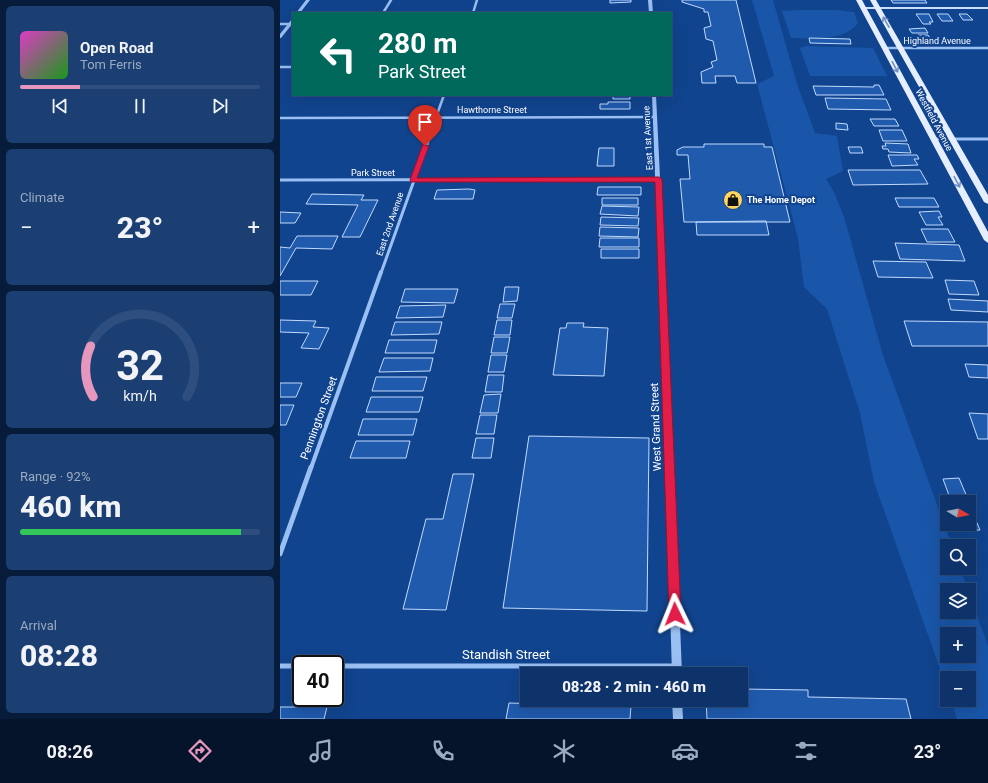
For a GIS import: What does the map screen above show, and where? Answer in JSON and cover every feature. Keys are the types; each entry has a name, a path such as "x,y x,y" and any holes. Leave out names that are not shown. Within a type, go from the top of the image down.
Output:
{"main road":[{"name":"Westfield Avenue","path":"859,0 988,240"},
{"name":"Westfield Avenue","path":"873,0 988,202"},
{"path":"864,8 988,8"}],"street":[{"path":"299,12 308,0"},
{"path":"384,12 391,0"},
{"path":"473,12 477,0"},
{"path":"650,0 651,12"},
{"path":"280,24 292,22"},
{"path":"280,37 292,22"},
{"name":"Highland Avenue","path":"885,48 988,48"},
{"path":"280,67 292,67"},
{"name":"East 2nd Avenue","path":"375,289 444,96"},
{"name":"East 1st Avenue","path":"654,96 659,179"},
{"name":"Hawthorne Street","path":"280,118 655,117"},
{"path":"934,139 988,139"},
{"name":"Park Street","path":"280,180 659,179"},
{"name":"West Grand Street","path":"659,179 676,666"},
{"name":"Pennington Street","path":"280,554 375,289"},
{"path":"280,666 292,666"},
{"name":"Standish Street","path":"344,666 676,666"},
{"path":"677,707 678,719"}],"shaded area":[{"path":"752,0 773,0 797,84 815,133 837,136 843,171 826,179 834,192 844,217 883,355 940,513 940,531 947,531 949,539 940,539 940,575 963,575 965,583 940,583 940,619 976,619 976,613 988,646 988,719 957,719 953,707 976,707 976,671 941,671 874,482 860,413 827,309 804,287 798,238 757,84 774,76"},
{"path":"836,10 854,12 858,23 852,29 836,36 827,38 791,38 782,11"},
{"path":"806,46 873,48 887,76 810,76 800,48"}],"building":[{"path":"610,0 631,0 631,2 610,3"},
{"path":"682,0 736,0 756,83 737,83 735,76 715,76 716,83 702,83 701,72 713,67 711,62 717,60 713,41 706,39 704,28 711,26 708,12 704,12 704,9 682,2"},
{"path":"891,0 925,0 927,3 893,3"},
{"path":"916,14 929,14 933,22 929,22 931,24 923,24"},
{"path":"937,14 948,14 953,21 942,21"},
{"path":"959,14 967,14 973,20 963,20"},
{"path":"925,28 928,33 912,33 909,29"},
{"path":"918,35 928,35 932,41 921,41 916,38 919,38"},
{"path":"809,38 850,39 851,44 810,43"},
{"path":"874,85 879,85 884,95 816,95 813,86 874,87"},
{"path":"613,96 630,96 630,99 613,99"},
{"path":"825,98 886,99 891,110 828,109"},
{"path":"608,102 630,102 630,109 600,109 600,104 608,104"},
{"path":"870,119 895,119 899,126 874,126"},
{"path":"836,123 847,124 848,130 836,129"},
{"path":"879,130 902,130 907,141 883,141"},
{"path":"885,143 908,144 911,153 889,152 888,149 883,149 882,146 886,146"},
{"name":"The Home Depot","path":"704,144 764,144 764,147 772,147 790,222 684,222 680,179 690,179 688,155 677,155 677,150 683,147 704,147"},
{"path":"848,147 861,147 863,153 850,153"},
{"path":"599,148 614,148 614,166 597,166"},
{"path":"888,155 917,155 919,159 914,159 918,165 892,166"},
{"path":"848,170 920,170 928,184 853,185"},
{"path":"598,187 641,187 641,195 597,195"},
{"path":"437,190 475,190 473,199 434,199"},
{"path":"312,194 364,195 361,200 378,200 360,237 342,237 358,205 306,204"},
{"path":"602,198 638,198 638,205 602,205"},
{"path":"895,198 934,198 939,207 899,207"},
{"path":"602,206 639,207 638,216 600,214"},
{"path":"939,211 942,217 938,217 943,225 926,225 919,212"},
{"path":"280,212 301,213 295,223 280,223"},
{"path":"601,217 639,218 638,226 600,225"},
{"path":"766,221 769,235 697,235 696,222"},
{"path":"600,227 639,228 638,237 599,236"},
{"path":"921,229 948,229 955,242 927,242"},
{"path":"297,236 338,236 332,249 296,248 280,276 280,247 290,248"},
{"path":"600,238 639,238 639,247 599,247"},
{"path":"895,243 959,245 965,261 900,259"},
{"path":"601,249 639,249 639,258 601,258"},
{"path":"873,261 926,262 933,278 878,277"},
{"path":"945,280 974,281 979,295 949,294"},
{"path":"280,281 318,281 311,295 280,295"},
{"path":"505,287 519,287 517,301 503,302"},
{"path":"405,289 458,289 454,303 401,302"},
{"path":"948,299 988,301 988,312 951,310"},
{"path":"500,304 515,304 512,318 497,318"},
{"path":"446,305 443,317 396,318 400,306"},
{"path":"280,320 316,321 313,327 329,328 319,349 301,348 309,333 280,332"},
{"path":"497,320 512,320 510,335 494,335"},
{"path":"904,321 988,322 988,346 912,346"},
{"path":"395,322 442,322 439,334 391,335"},
{"path":"567,323 584,323 583,327 608,328 604,376 553,375 560,328 566,328"},
{"path":"494,337 510,337 507,353 491,353"},
{"path":"389,340 437,340 434,353 385,353"},
{"path":"491,355 507,355 504,372 488,372"},
{"path":"384,358 433,358 430,371 379,372"},
{"path":"965,364 988,365 988,378 969,377"},
{"path":"488,375 504,375 502,392 485,392"},
{"path":"376,377 427,377 423,391 372,391"},
{"path":"280,383 302,383 296,397 280,397"},
{"path":"501,394 498,413 480,413 484,395"},
{"path":"371,397 423,397 419,412 366,412"},
{"path":"280,405 294,405 286,425 280,425"},
{"path":"969,413 988,414 988,439 978,439"},
{"path":"480,415 497,415 494,434 476,434"},
{"path":"363,419 417,419 413,435 358,435"},
{"path":"529,436 649,438 647,611 503,608"},
{"path":"476,438 494,438 491,458 472,458"},
{"path":"356,441 410,441 406,458 350,458"},
{"path":"453,474 474,474 446,610 403,609 426,519 443,519"},
{"path":"959,478 966,495 949,495 943,479"},
{"path":"976,521 980,530 976,530"},
{"path":"748,689 808,690 808,697 906,699 911,719 707,719 706,707 748,707"},
{"path":"509,703 520,703 520,707 631,707 630,719 506,719"},
{"path":"280,707 327,707 324,719 280,719"}],"place":[{"name":"The Home Depot","path":"733,200"}],"route":[{"path":"425,146 413,180 659,179 675,614"}]}
